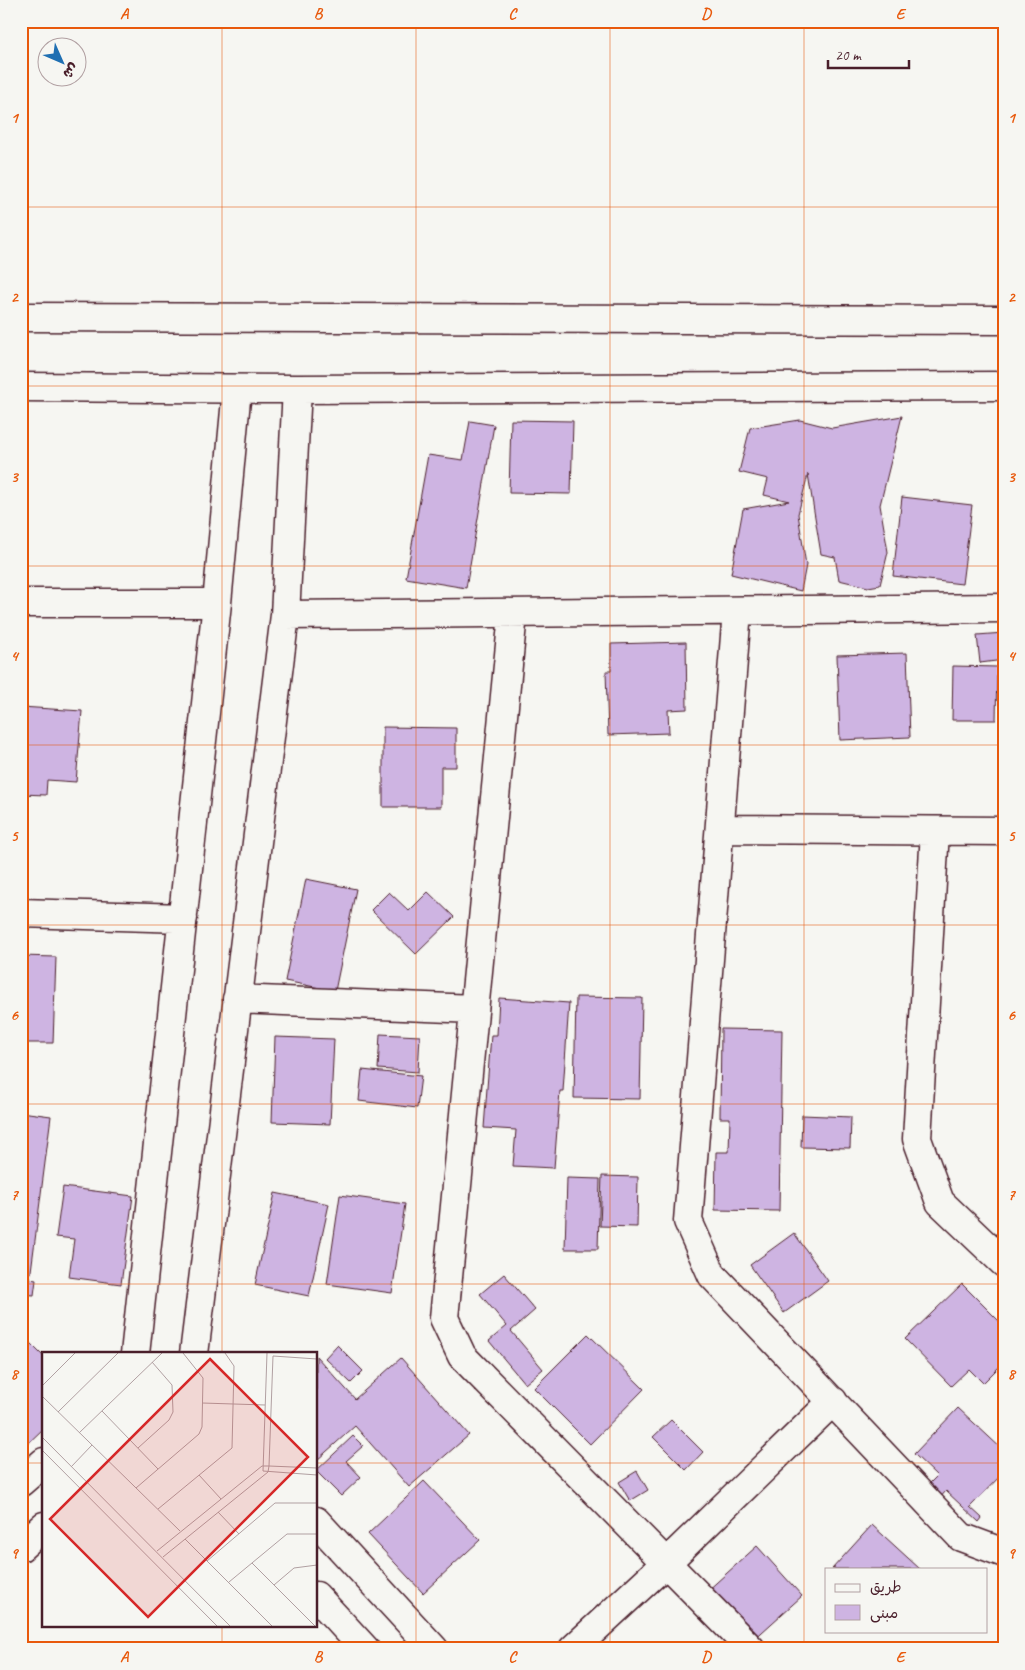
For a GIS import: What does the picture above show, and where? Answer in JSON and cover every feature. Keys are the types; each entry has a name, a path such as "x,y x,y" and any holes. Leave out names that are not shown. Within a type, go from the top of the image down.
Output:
{"street":[{"path":"21,317 1004,320"},
{"path":"21,387 297,389 1004,386"},
{"path":"135,1352 217,603 236,389"},
{"path":"194,1352 285,616 297,389"},
{"path":"21,603 217,603"},
{"path":"285,616 1004,608"},
{"path":"737,611 688,1221 712,1275 961,1537 1004,1553"},
{"path":"513,614 444,1318 462,1356 750,1649"},
{"path":"720,829 1004,832"},
{"path":"935,831 917,1139 940,1202 1004,1263"},
{"path":"21,913 183,918"},
{"path":"238,999 474,1009"},
{"path":"573,1649 666,1563 832,1401"},
{"path":"21,1482 42,1464"},
{"path":"318,1523 434,1649"},
{"path":"21,1547 42,1528"},
{"path":"318,1598 365,1649"}],"building":[{"path":"902,416 880,505 888,552 880,585 868,587 839,580 835,557 821,554 808,474 798,514 806,565 801,591 731,574 743,509 789,501 764,495 768,479 739,472 750,428 800,420 832,428"},
{"path":"511,420 573,421 571,494 509,493"},
{"path":"470,421 494,425 466,588 406,578 428,455 463,460"},
{"path":"902,497 972,505 962,584 893,576"},
{"path":"1004,633 1004,660 980,663 977,635"},
{"path":"686,642 687,709 668,710 669,733 608,735 606,671 611,671 611,644"},
{"path":"907,653 910,737 840,740 837,655"},
{"path":"953,666 997,667 996,720 952,720"},
{"path":"21,707 82,711 76,782 47,780 46,795 21,794"},
{"path":"383,727 456,728 456,767 441,767 441,807 383,807"},
{"path":"306,879 356,889 335,991 285,981"},
{"path":"389,892 409,911 428,892 454,917 416,954 371,910"},
{"path":"21,956 56,957 53,1043 21,1043"},
{"path":"576,997 642,998 640,1099 574,1098"},
{"path":"499,998 569,1003 563,1091 560,1091 554,1168 513,1166 516,1130 484,1128 491,1035 497,1035"},
{"path":"721,1029 782,1030 779,1211 715,1210 716,1152 729,1152 730,1118 720,1118"},
{"path":"380,1034 420,1036 418,1072 378,1069"},
{"path":"275,1037 334,1039 330,1124 272,1122"},
{"path":"362,1070 421,1076 417,1108 359,1101"},
{"path":"21,1112 51,1116 30,1279 36,1280 34,1295 21,1294"},
{"path":"802,1115 851,1117 850,1148 801,1147"},
{"path":"602,1176 638,1177 637,1227 600,1226"},
{"path":"567,1178 600,1179 598,1249 565,1249"},
{"path":"63,1187 133,1196 121,1284 69,1277 74,1239 56,1237"},
{"path":"275,1193 329,1204 309,1296 255,1285"},
{"path":"340,1195 405,1204 392,1293 327,1284"},
{"path":"794,1233 828,1281 784,1313 750,1265"},
{"path":"504,1274 535,1310 511,1331 543,1369 525,1384 489,1341 507,1326 480,1294"},
{"path":"962,1284 1004,1326 1004,1362 983,1383 969,1369 951,1386 905,1339"},
{"path":"588,1334 644,1389 590,1444 534,1388"},
{"path":"25,1338 42,1355 42,1430 21,1450 21,1342"},
{"path":"337,1345 363,1371 351,1383 325,1358"},
{"path":"318,1358 355,1399 401,1358 469,1435 409,1487 355,1426 318,1459"},
{"path":"958,1408 1004,1451 1004,1472 970,1507 982,1518 979,1522 946,1491 938,1500 925,1488 937,1476 914,1454"},
{"path":"671,1420 703,1452 686,1470 653,1437"},
{"path":"353,1436 363,1446 346,1461 361,1477 341,1496 318,1473 318,1469"},
{"path":"637,1471 648,1490 630,1501 619,1482"},
{"path":"424,1481 480,1540 423,1593 368,1534"},
{"path":"872,1525 919,1568 833,1568"},
{"path":"757,1546 802,1596 751,1642 706,1592"}]}
